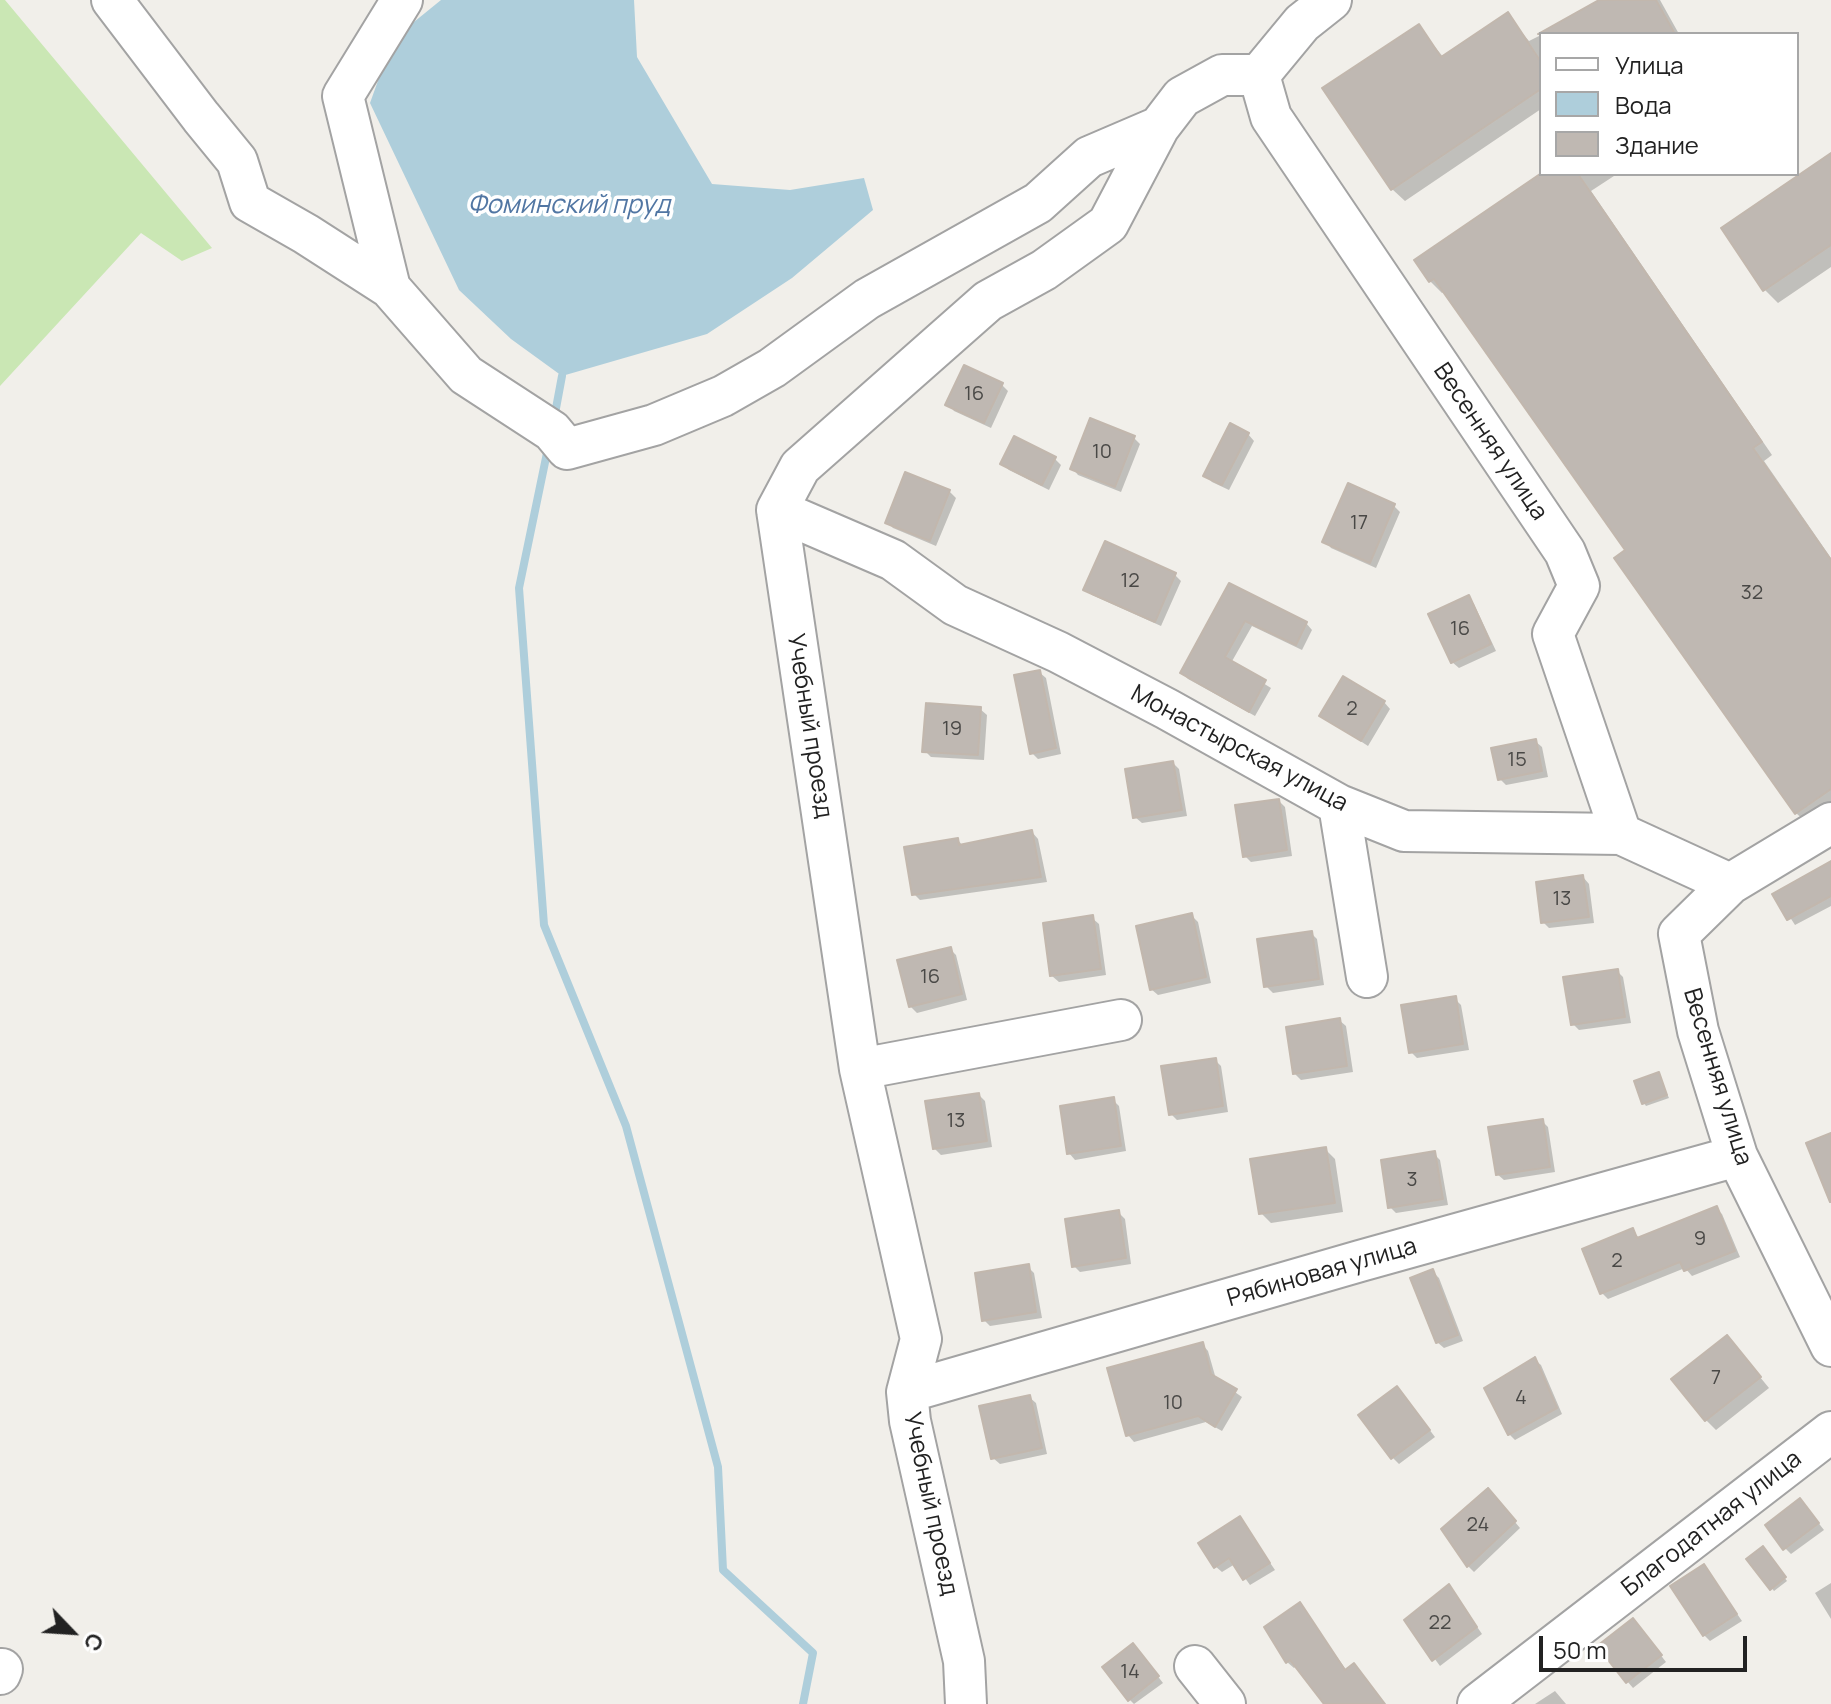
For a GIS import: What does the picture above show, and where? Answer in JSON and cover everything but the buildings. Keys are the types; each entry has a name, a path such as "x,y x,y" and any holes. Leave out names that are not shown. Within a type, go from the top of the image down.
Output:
{"street":[{"path":"112,0 237,161 250,202 390,288 466,375 552,431 567,449 654,425 723,396 772,368 867,299 1038,203 1089,157 1159,127"},
{"path":"390,288 343,96 402,0"},
{"path":"777,510 800,467 988,301 1044,270 1108,224 1159,127 1182,97 1222,75 1259,75 1302,23 1331,0"},
{"name":"Весенняя улица","path":"1259,75 1271,117 1565,552 1579,586 1553,634 1621,834"},
{"name":"Монастырская улица","path":"777,510 893,560 955,605 1058,652 1339,805 1404,831 1621,834 1730,884"},
{"name":"Учебный проезд","path":"777,510 860,1069 921,1339 907,1392 913,1435 964,1661 966,1704"},
{"path":"1339,805 1367,977"},
{"path":"1730,884 1831,823"},
{"name":"Весенняя улица","path":"1730,884 1679,934 1698,1031 1737,1156 1831,1346"},
{"path":"860,1069 1121,1020"},
{"name":"Рябиновая улица","path":"907,1392 1737,1156"},
{"name":"Благодатная улица","path":"1478,1704 1831,1432"},
{"path":"1195,1666 1225,1704"}],"green space":[{"path":"0,0 5,0 212,248 182,261 141,233 0,386"}],"water":[{"name":"Фоминский пруд","path":"441,0 634,0 637,57 712,184 790,190 864,178 873,210 792,278 707,334 562,376 511,339 459,290 370,103 393,39"}],"waterway":[{"path":"554,419 562,376"},
{"path":"548,448 519,588 544,925 626,1126 718,1467 723,1570 813,1653 803,1704"}]}
